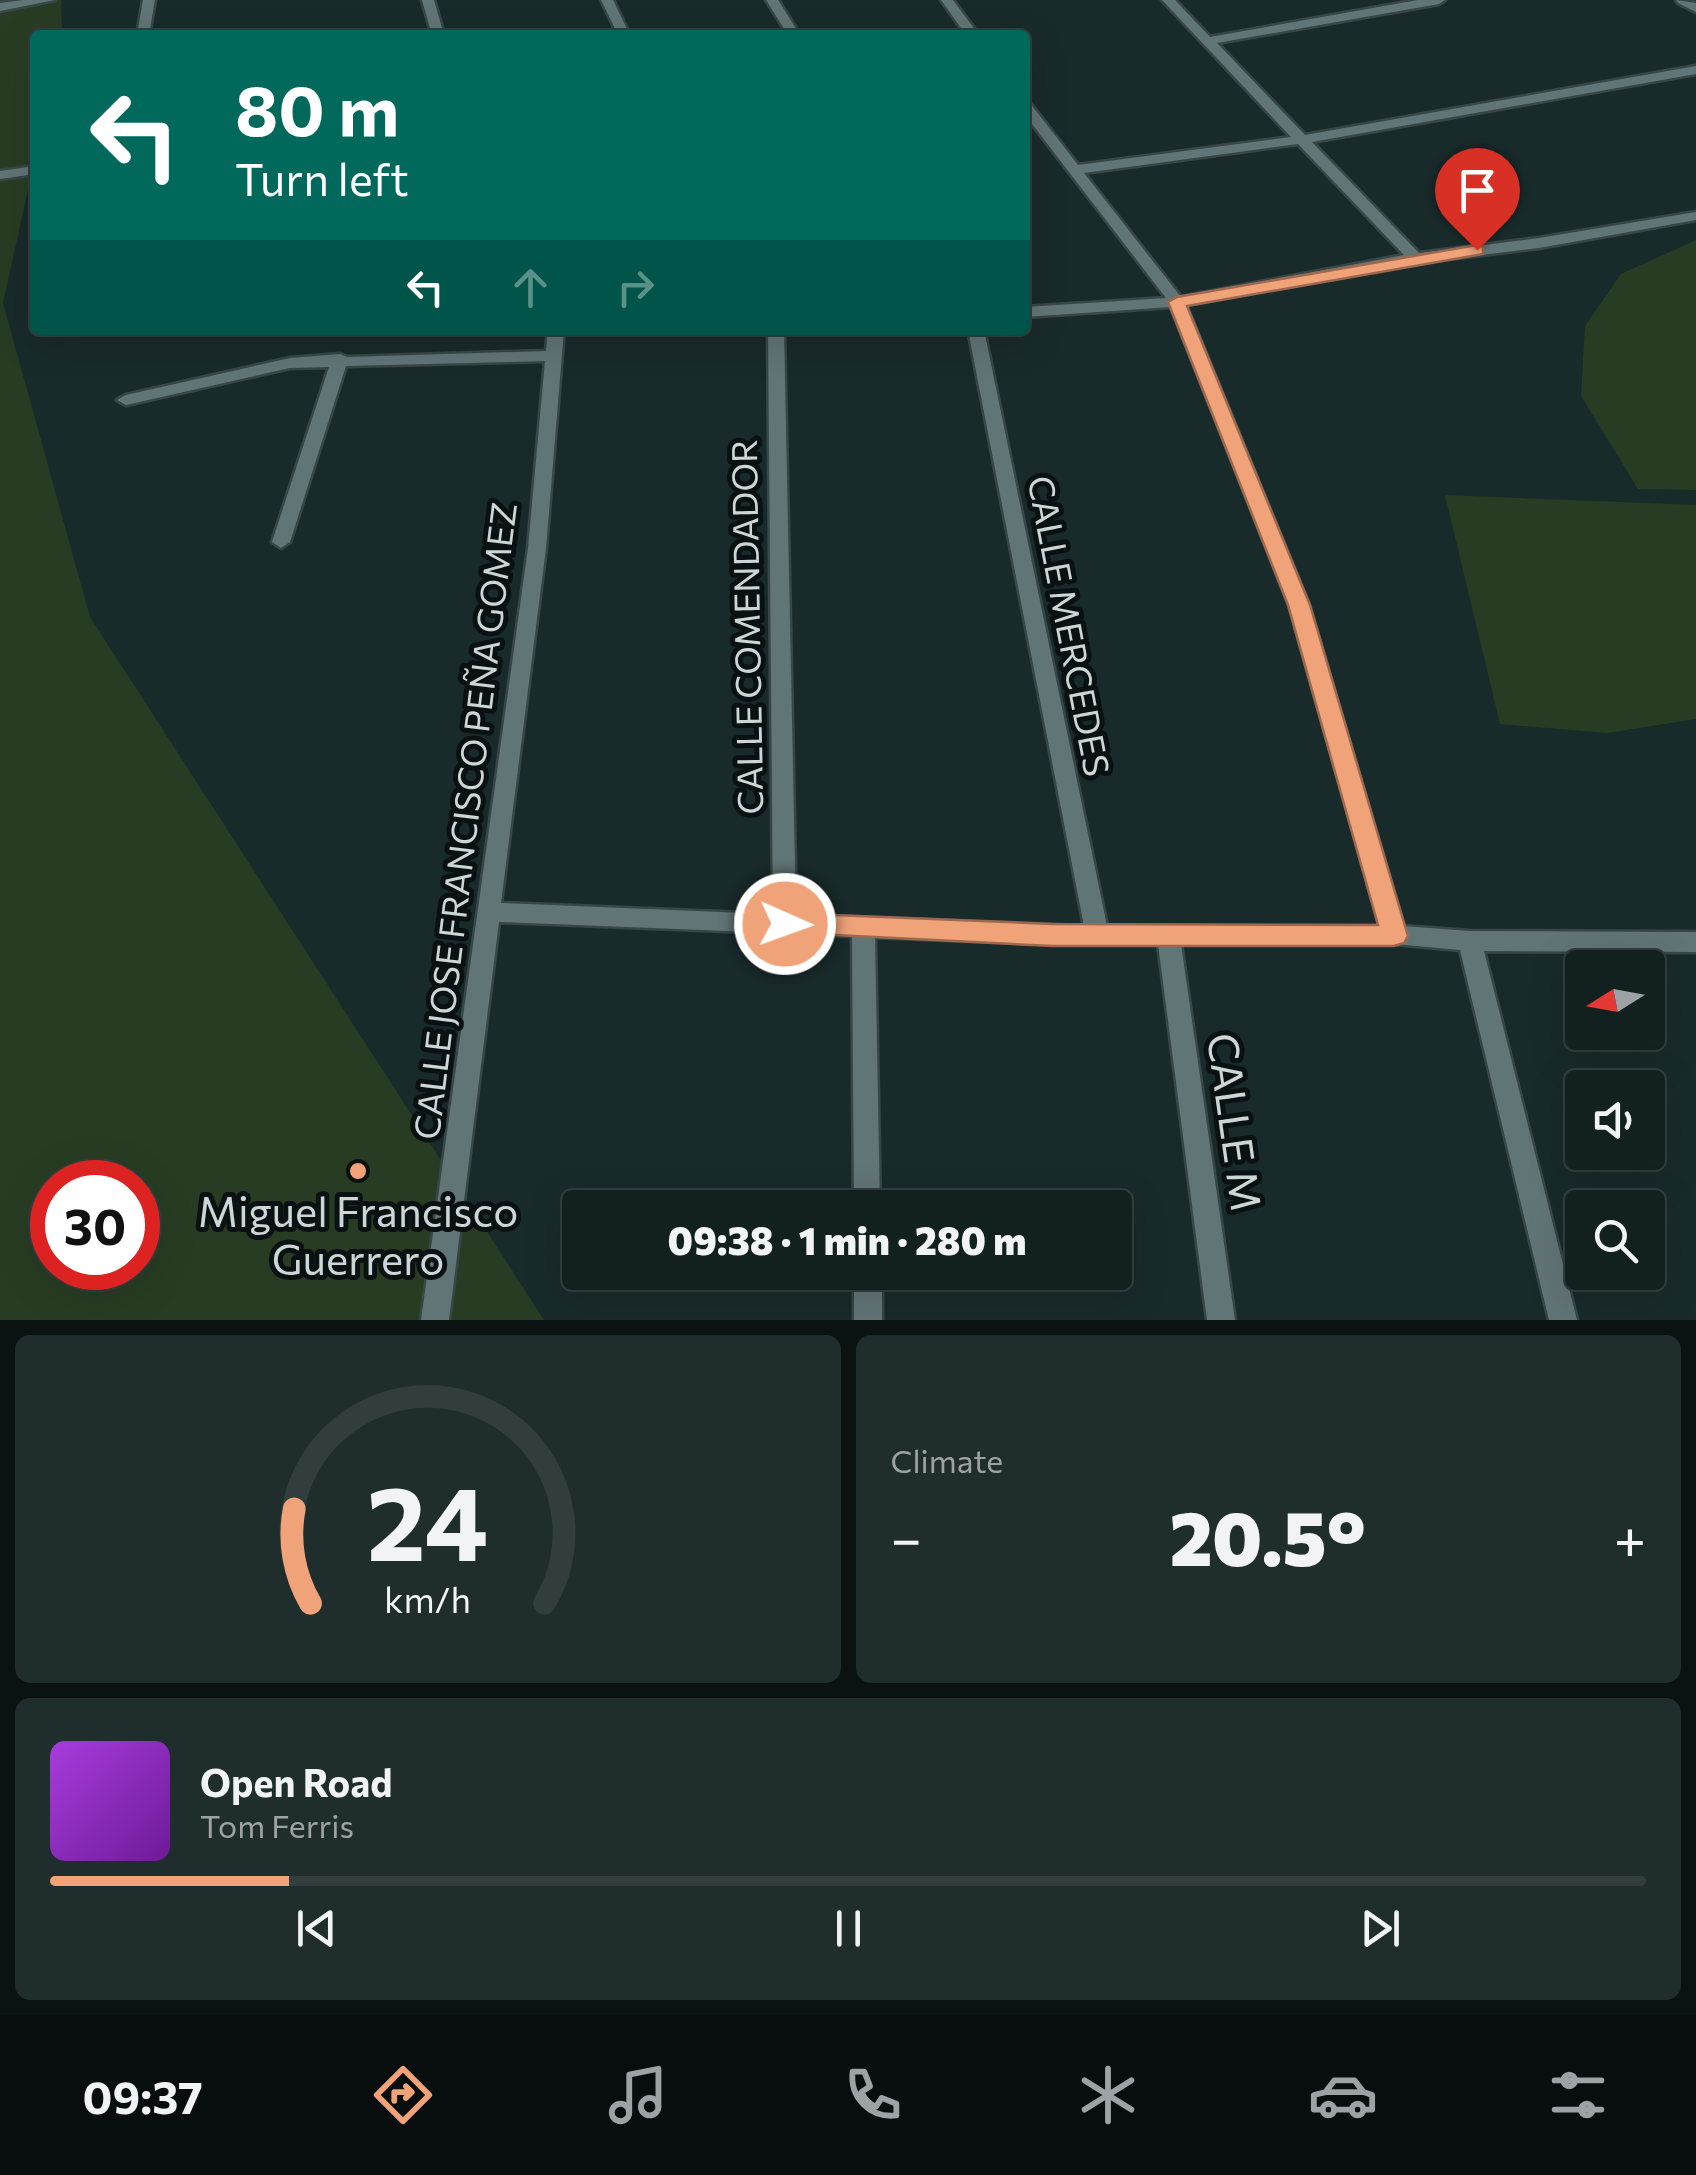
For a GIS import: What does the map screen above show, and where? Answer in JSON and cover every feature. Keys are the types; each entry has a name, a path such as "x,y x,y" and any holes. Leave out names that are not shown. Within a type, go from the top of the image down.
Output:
{"street":[{"path":"0,7 49,0"},
{"path":"144,30 149,0"},
{"path":"428,0 437,30"},
{"path":"607,0 622,30"},
{"path":"772,0 791,30"},
{"path":"947,0 968,30"},
{"path":"1168,0 1414,258"},
{"path":"1208,41 1439,0"},
{"path":"1682,0 1696,8"},
{"path":"1074,170 1300,140 1696,70"},
{"path":"1030,113 1177,302 1299,605 1394,936"},
{"path":"0,174 30,171"},
{"path":"1030,312 1177,302 1414,258 1696,216"},
{"name":"CALLE JOSE FRANCISCO PEÑA GOMEZ","path":"435,1320 537,548 556,335"},
{"name":"CALLE COMENDADOR","path":"776,335 785,924"},
{"name":"CALLE MERCEDES","path":"977,335 1096,935"},
{"path":"126,400 272,366 340,359 554,356"},
{"path":"281,542 340,359"},
{"path":"488,912 1096,935 1696,942"},
{"path":"863,927 867,1190"},
{"name":"CALLE M","path":"1168,935 1222,1320"},
{"path":"1470,941 1564,1320"},
{"path":"868,1290 868,1320"}],"green space":[{"path":"0,0 61,0 62,30 30,30 30,181 3,303 90,617 544,1320 0,1320"},
{"path":"1696,240 1696,490 1638,489 1581,396 1585,326 1621,274"},
{"path":"1445,495 1696,505 1696,719 1607,733 1500,724"}],"place":[{"name":"Miguel Francisco Guerrero","path":"358,1171"}],"route":[{"path":"785,924 1052,935 1394,936 1299,605 1177,302 1477,250"}]}
